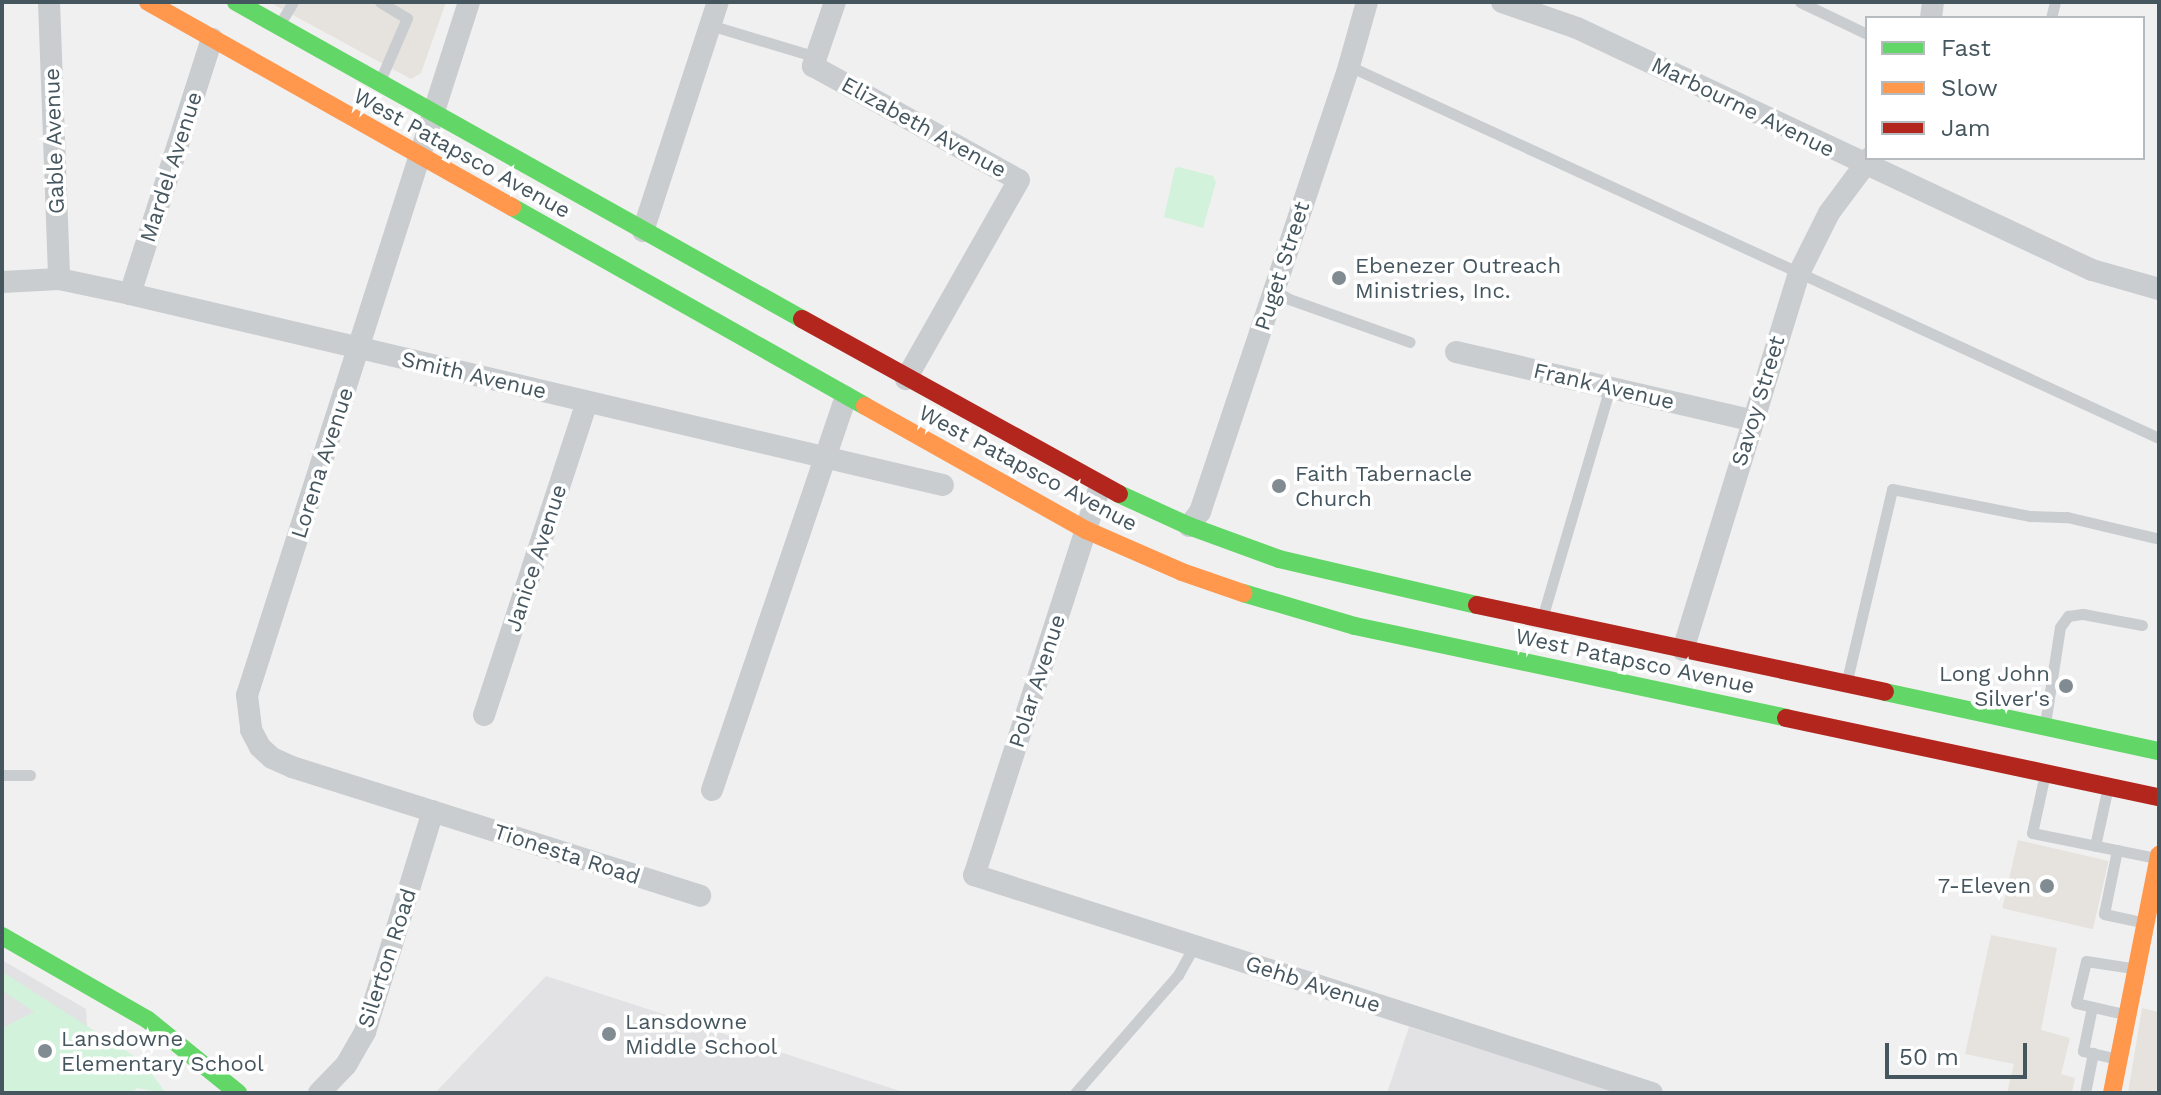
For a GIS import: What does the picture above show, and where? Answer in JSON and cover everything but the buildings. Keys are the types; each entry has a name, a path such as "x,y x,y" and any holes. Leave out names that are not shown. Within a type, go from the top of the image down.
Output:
{"main road":[{"name":"West Patapsco Avenue","path":"148,2 1086,530 1182,572 1268,602 1355,626 2159,797"},
{"name":"West Patapsco Avenue","path":"236,2 1100,486 1189,526 1279,559 1683,650 2159,751"},
{"path":"2112,1093 2137,969 2152,924 2159,857"},
{"path":"2,936 148,1020 238,1093"}],"street":[{"name":"Gable Avenue","path":"49,2 59,279"},
{"name":"Lorena Avenue","path":"433,811 272,758 251,730 247,695 469,2"},
{"path":"643,231 718,2"},
{"path":"816,57 835,2"},
{"name":"Puget Street","path":"1189,526 1200,512 1349,66 1367,2"},
{"name":"Marbourne Avenue","path":"1502,2 1577,28 2092,270 2159,289"},
{"name":"Mardel Avenue","path":"130,294 212,39"},
{"name":"Elizabeth Avenue","path":"816,57 813,66 1019,180 906,379"},
{"name":"Savoy Street","path":"1683,650 1751,420 1799,273 1829,213 1867,162"},
{"name":"Smith Avenue","path":"2,282 59,279 130,294 943,485"},
{"name":"Frank Avenue","path":"1456,352 1751,420"},
{"path":"712,790 846,397"},
{"name":"Janice Avenue","path":"484,715 587,402"},
{"name":"Polar Avenue","path":"974,875 1100,486"},
{"name":"Tionesta Road","path":"433,811 700,896"},
{"name":"Silerton Road","path":"319,1093 346,1065 365,1032 433,811"},
{"name":"Gehb Avenue","path":"974,875 1652,1093"}],"lane":[{"path":"279,26 293,2"},
{"path":"379,82 407,18 380,2"},
{"path":"1800,2 1865,33"},
{"path":"710,25 816,57"},
{"path":"1349,66 2159,438"},
{"path":"1274,290 1410,342"},
{"path":"1542,619 1610,388"},
{"path":"1846,685 1892,489 2030,516 2067,517 2159,539"},
{"path":"2045,727 2063,621 2074,613 2142,625"},
{"path":"2045,773 2032,833 2159,857"},
{"path":"2,775 30,775"},
{"path":"2095,846 2108,786"},
{"path":"2117,850 2104,914 2152,924"},
{"path":"1075,1093 1178,975 1194,946"},
{"path":"2127,1015 2076,1003 2086,961 2137,969"},
{"path":"2092,1007 2083,1051 2118,1059"},
{"path":"2085,1093 2093,1053"}],"shaded area":[{"path":"269,2 446,2 421,73 411,79"},
{"path":"2018,840 2109,861 2093,929 2002,908"},
{"path":"1991,935 2057,948 2041,1030 2070,1038 2061,1074 2075,1078 2072,1093 2007,1093 2014,1064 1965,1054"},
{"name":"Lansdowne Elementary School","path":"2,960 86,1009 91,1093 2,1093"},
{"name":"Lansdowne Middle School","path":"546,976 906,1093 435,1093"},
{"path":"2142,1008 2159,1012 2159,1093 2128,1093"},
{"path":"1409,1027 1619,1093 1387,1093"}],"green space":[{"path":"1175,168 1213,176 1216,182 1203,228 1164,217"},
{"name":"Lansdowne Elementary School","path":"4,973 142,1061 166,1093 137,1088 132,1093 2,1093 2,1028 34,1012 2,990"}],"traffic: fast":[{"path":"236,2 802,319"},
{"path":"512,207 865,406"},
{"path":"1119,494 1189,526 1279,559 1477,605"},
{"path":"1243,593 1355,626 1786,718"},
{"path":"1885,692 2159,751"},
{"path":"2,936 148,1020 238,1093"}],"traffic: slow":[{"path":"148,2 512,207"},
{"path":"865,406 1086,530 1182,572 1243,593"},
{"path":"2112,1093 2159,855"}],"traffic: jam":[{"path":"802,319 1119,494"},
{"path":"1477,605 1885,692"},
{"path":"1786,718 2159,797"}],"place":[{"name":"Ebenezer Outreach Ministries, Inc.","path":"1339,278"},
{"name":"Faith Tabernacle Church","path":"1279,486"},
{"name":"Long John Silver's","path":"2066,686"},
{"name":"7-Eleven","path":"2047,886"},
{"name":"Lansdowne Middle School","path":"609,1034"},
{"name":"Lansdowne Elementary School","path":"45,1051"}]}
